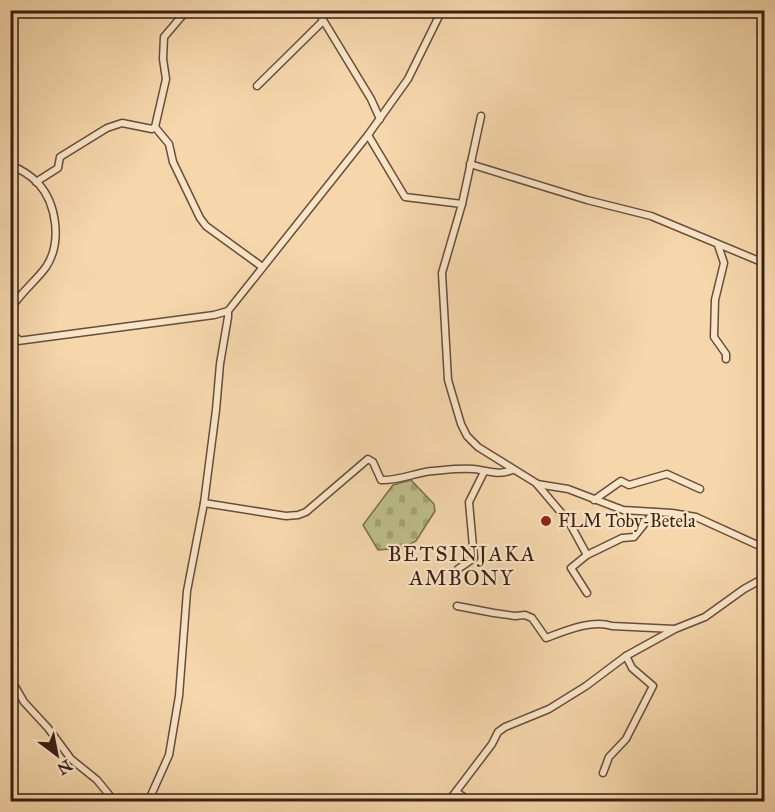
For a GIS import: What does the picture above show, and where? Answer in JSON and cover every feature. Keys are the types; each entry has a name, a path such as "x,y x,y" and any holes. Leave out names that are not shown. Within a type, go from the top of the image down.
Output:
{"street":[{"path":"155,127 166,79 163,59 164,37 187,10"},
{"path":"317,10 371,99 380,119"},
{"path":"148,801 169,755 172,741 181,679 187,591 204,503 228,311 261,266 303,218 380,119 408,79 442,10"},
{"path":"257,86 323,21"},
{"path":"481,116 462,204 442,273 448,380 461,424 467,436 478,447 536,483 568,489 623,510 696,517 765,548"},
{"path":"36,182 58,168 60,157 107,128 122,123 152,129 155,127"},
{"path":"155,127 169,144 173,162 206,226 261,266"},
{"path":"368,135 405,197 462,204"},
{"path":"470,164 587,200 651,216 765,263"},
{"path":"10,165 36,182 42,189 56,230 55,247 47,265 10,310"},
{"path":"718,245 724,263 715,300 714,337 726,354 726,359"},
{"path":"10,342 181,320 228,311"},
{"path":"10,332 20,340"},
{"path":"204,503 286,516 298,515 306,512 368,459 373,462 381,480 391,481 431,471 479,470 503,474 512,470"},
{"path":"458,569 474,558 469,502 484,472"},
{"path":"594,500 621,481 629,485 667,474 700,489"},
{"path":"536,483 568,522 587,555"},
{"path":"587,593 571,568 587,555 622,538 634,537 654,512"},
{"path":"448,801 492,744 498,732 505,727 549,710 626,656 675,629 705,617 744,589 765,579"},
{"path":"765,584 761,605 761,630 765,659"},
{"path":"457,606 494,614 525,615 532,618 546,638 605,623 635,628 675,629"},
{"path":"10,635 14,644 10,648"},
{"path":"603,773 609,757 626,739 653,686 632,668 626,656"},
{"path":"10,667 14,677 12,683 24,702 48,728 71,759 97,780 115,801"},
{"path":"456,792 472,801"}],"green space":[{"path":"411,480 434,504 435,511 416,541 402,548 378,550 363,525 393,485"}],"place":[{"name":"FLM Toby-Betela","path":"546,521"}],"district":[{"name":"BETSINJAKA AMBONY","path":"462,566"}]}
